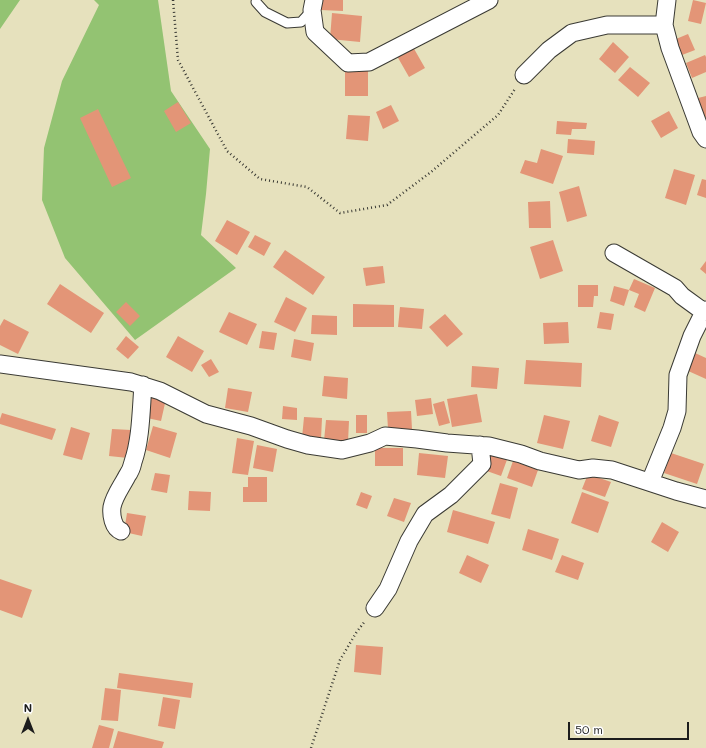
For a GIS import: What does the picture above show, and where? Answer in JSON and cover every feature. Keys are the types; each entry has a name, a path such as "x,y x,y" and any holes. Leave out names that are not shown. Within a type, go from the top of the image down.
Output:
{"street":[{"path":"313,5 315,32 348,63 369,62 489,0"},
{"path":"667,0 664,25 670,48 701,132 706,138"},
{"path":"524,75 549,50 572,33 607,25 664,25"},
{"path":"614,253 675,288 682,296 705,311 692,336 678,375 678,411 650,482"},
{"path":"0,364 131,382 143,385 160,391 206,414 251,426 308,445 342,450 370,444 385,436 448,444 489,446 508,450 540,461 579,470 593,468 612,470 676,491 706,498"},
{"path":"120,532 117,530 112,520 112,507 134,461 143,385"},
{"path":"375,608 388,589 409,541 425,514 451,495 482,464 480,445"}],"lane":[{"path":"256,2 265,12 286,23 301,22 313,5"}],"path":[{"path":"173,0 178,60 226,151 260,180 306,187 340,213 387,205 394,200 431,172 498,115 524,75"},
{"path":"311,748 340,660 356,633 375,608"}],"green space":[{"path":"0,0 20,0 0,29"},
{"path":"94,0 158,0 171,91 210,149 201,235 236,268 135,340 65,258 42,200 44,148 62,81 99,5"}],"building":[{"path":"321,0 343,0 343,11 321,10"},
{"path":"693,0 706,3 701,24 688,21"},
{"path":"332,13 362,16 360,42 330,39"},
{"path":"688,34 695,50 682,55 676,39"},
{"path":"613,42 629,57 615,73 599,59"},
{"path":"413,47 425,68 409,77 397,56"},
{"path":"705,55 706,72 692,78 686,63"},
{"path":"630,67 650,83 638,97 618,80"},
{"path":"345,71 368,71 368,96 345,96"},
{"path":"706,96 706,117 699,119 694,99"},
{"path":"178,102 191,123 176,132 164,111"},
{"path":"391,105 399,121 383,129 376,112"},
{"path":"98,109 131,178 112,187 80,118"},
{"path":"669,111 678,128 661,138 651,121"},
{"path":"348,115 370,116 368,141 346,139"},
{"path":"557,121 587,123 586,129 572,129 571,135 556,134"},
{"path":"568,139 595,141 594,155 567,153"},
{"path":"541,149 563,156 553,184 520,173 525,160 537,163"},
{"path":"674,169 695,175 686,205 665,198"},
{"path":"702,179 706,180 706,198 697,195"},
{"path":"579,186 587,216 567,222 559,192"},
{"path":"550,201 551,228 529,228 528,202"},
{"path":"227,220 250,232 237,255 215,241"},
{"path":"255,235 271,243 264,256 248,247"},
{"path":"553,240 563,271 540,279 530,247"},
{"path":"285,250 325,277 313,295 273,267"},
{"path":"706,261 706,274 700,269"},
{"path":"383,266 385,283 366,286 363,268"},
{"path":"634,279 655,288 645,312 634,307 639,294 629,290"},
{"path":"60,284 104,313 91,333 47,304"},
{"path":"578,285 598,285 598,296 594,296 593,307 578,307"},
{"path":"614,286 629,290 624,306 610,301"},
{"path":"286,297 307,308 295,332 274,322"},
{"path":"126,302 140,316 130,326 116,312"},
{"path":"353,304 394,305 394,327 353,327"},
{"path":"400,307 424,309 422,329 398,327"},
{"path":"229,312 257,324 247,345 219,332"},
{"path":"600,312 614,314 611,330 597,328"},
{"path":"445,314 463,334 447,347 429,327"},
{"path":"312,315 337,316 337,335 311,334"},
{"path":"4,319 29,332 18,354 0,345 0,326"},
{"path":"568,322 569,343 544,344 543,323"},
{"path":"262,331 277,333 274,350 259,348"},
{"path":"126,336 139,347 128,359 116,349"},
{"path":"178,336 204,351 192,372 166,357"},
{"path":"294,339 314,343 311,361 291,357"},
{"path":"695,353 706,358 706,379 686,370"},
{"path":"211,359 219,372 209,377 201,365"},
{"path":"526,360 582,363 581,387 524,384"},
{"path":"472,366 499,368 497,389 471,387"},
{"path":"324,376 348,378 347,399 322,396"},
{"path":"228,388 252,392 248,412 225,408"},
{"path":"477,394 482,422 452,427 447,399"},
{"path":"152,396 166,399 161,421 147,418"},
{"path":"431,398 433,414 417,416 415,400"},
{"path":"444,401 450,423 439,426 433,404"},
{"path":"283,406 297,408 297,420 282,419"},
{"path":"411,411 412,429 388,429 387,412"},
{"path":"2,413 56,429 52,440 0,424"},
{"path":"356,415 367,415 367,433 356,433"},
{"path":"544,415 570,421 563,449 537,443"},
{"path":"599,415 619,422 611,447 591,441"},
{"path":"304,417 322,418 321,439 302,438"},
{"path":"326,420 349,421 348,442 324,441"},
{"path":"153,426 177,433 170,458 146,450"},
{"path":"71,427 90,433 82,460 63,455"},
{"path":"112,429 131,430 128,458 109,456"},
{"path":"237,438 254,441 248,475 232,473"},
{"path":"257,445 277,449 273,472 253,468"},
{"path":"375,448 403,448 403,466 375,466"},
{"path":"491,451 508,457 501,476 484,470"},
{"path":"419,453 448,456 445,478 417,475"},
{"path":"671,453 704,464 697,484 664,473"},
{"path":"513,461 538,470 532,487 507,478"},
{"path":"155,473 170,475 167,493 151,490"},
{"path":"588,474 611,482 605,497 582,489"},
{"path":"248,477 267,477 267,502 243,502 243,487 248,487"},
{"path":"500,483 518,488 510,519 491,514"},
{"path":"189,491 211,492 210,511 188,510"},
{"path":"361,492 372,496 367,509 356,505"},
{"path":"582,492 609,502 598,533 571,523"},
{"path":"394,498 411,503 404,522 387,516"},
{"path":"453,510 495,522 488,544 447,532"},
{"path":"127,513 146,516 142,536 124,532"},
{"path":"662,522 679,532 668,552 651,542"},
{"path":"528,529 559,539 552,560 522,550"},
{"path":"467,555 489,565 481,583 459,573"},
{"path":"562,555 584,563 578,580 555,572"},
{"path":"0,579 32,590 22,618 0,610"},
{"path":"356,645 383,647 381,675 354,672"},
{"path":"119,673 193,683 191,698 117,688"},
{"path":"105,688 121,690 118,721 101,720"},
{"path":"163,697 180,700 175,729 158,726"},
{"path":"99,725 114,729 109,748 92,748"},
{"path":"118,731 164,742 162,748 113,748"}]}
